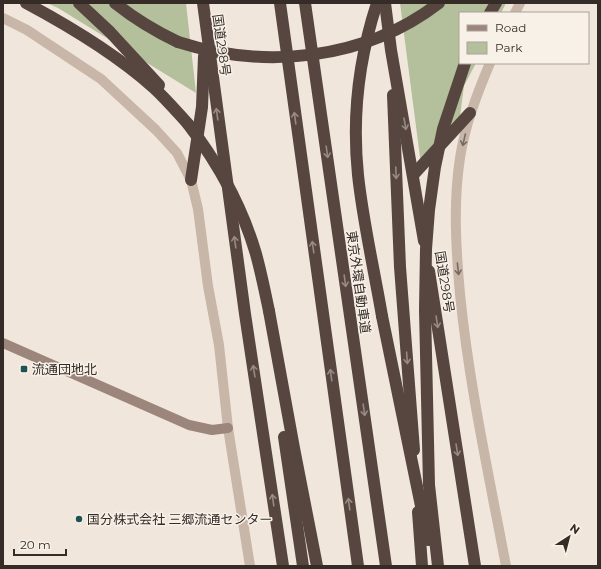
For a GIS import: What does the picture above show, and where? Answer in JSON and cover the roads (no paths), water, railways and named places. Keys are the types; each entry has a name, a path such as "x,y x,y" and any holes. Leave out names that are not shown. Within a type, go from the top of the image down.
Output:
{"highway":[{"path":"26,3 87,38 111,54 155,89 188,124"},
{"path":"79,3 110,32 163,89 206,148 235,199 256,254 269,310 317,566"},
{"path":"115,3 134,18 178,42 202,50 228,54 274,57 301,56 348,49 379,38 403,26 439,3"},
{"name":"国道298号","path":"203,3 245,314 283,566"},
{"path":"280,3 358,566"},
{"name":"東京外環自動車道","path":"305,3 386,566"},
{"path":"377,3 370,26 358,85 356,114 358,174 382,316 433,566"},
{"name":"国道298号","path":"385,3 414,174 475,566"},
{"path":"491,12 496,3"},
{"path":"191,180 202,107 205,20"},
{"path":"392,50 400,267 422,566"},
{"path":"438,566 428,478 425,310 426,249 429,210 435,168 443,129 465,64"},
{"path":"414,174 470,113"},
{"path":"269,310 286,455 304,566"}],"street":[{"path":"516,12 520,3"},
{"path":"3,18 27,30 101,79 156,130 176,153 191,180 198,209 208,286 219,345 228,428 250,566"},
{"path":"490,64 470,113 460,157 455,195 457,260 464,337 506,566"},
{"path":"3,343 189,425 212,430 228,428"}],"place":[{"name":"流通団地北","path":"24,369"},
{"name":"国分株式会社 三郷流通センター","path":"79,519"}]}
